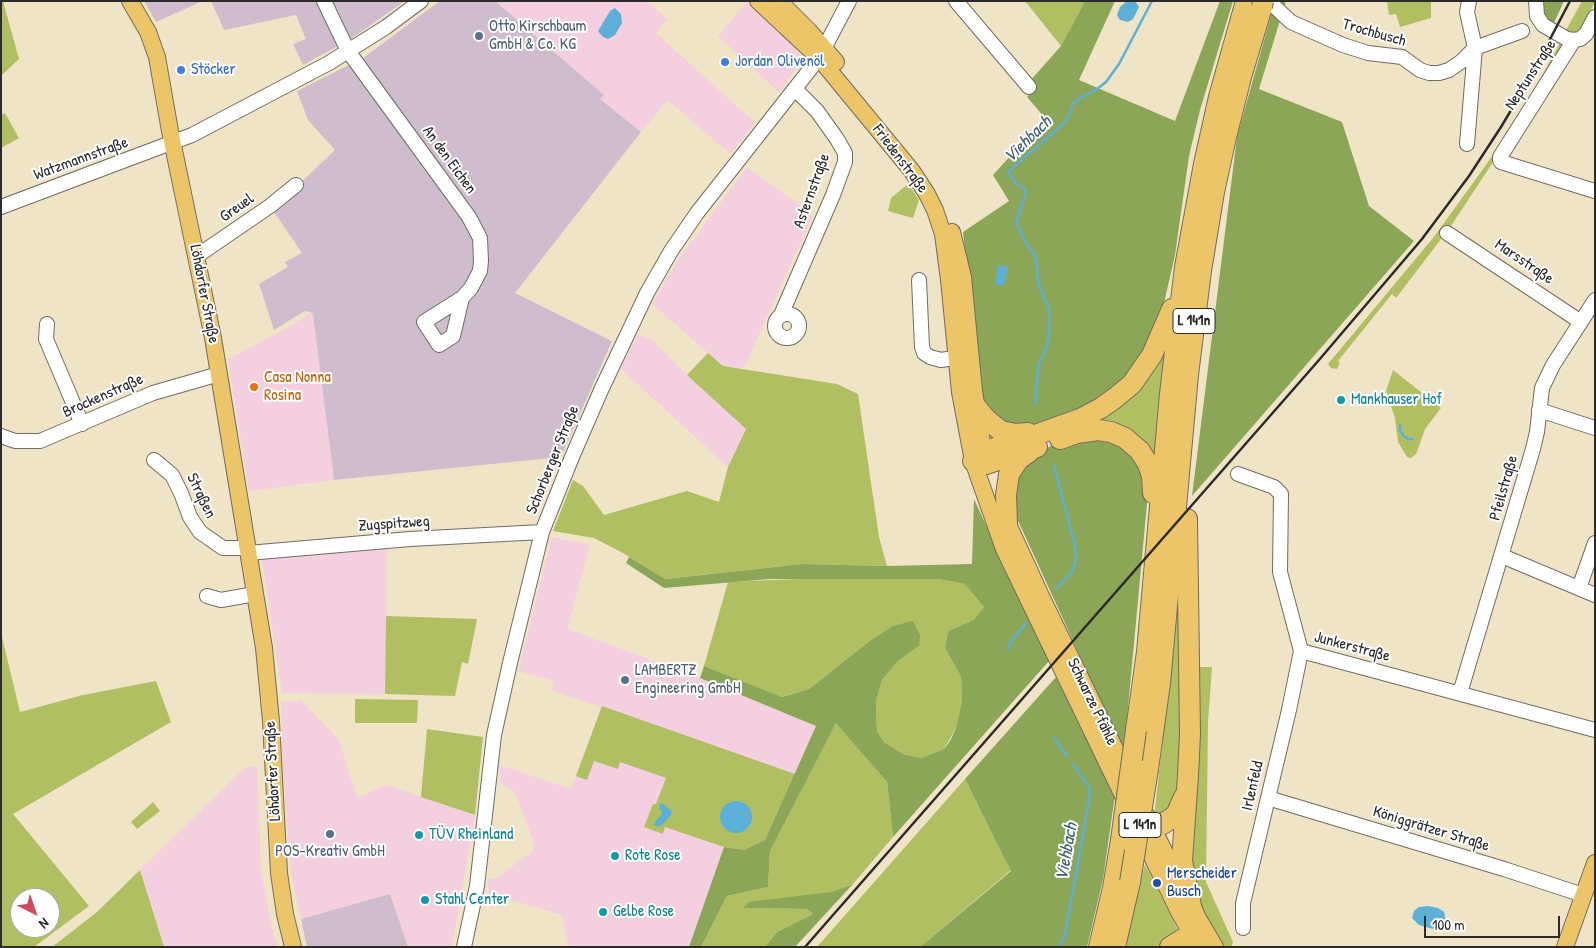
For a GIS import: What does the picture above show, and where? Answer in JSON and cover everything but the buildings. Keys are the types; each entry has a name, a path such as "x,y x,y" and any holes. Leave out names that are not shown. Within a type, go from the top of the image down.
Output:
{"highway":[{"name":"L 141n","path":"1099,947 1113,888 1121,840 1147,652 1170,394 1184,278 1204,164 1219,97 1258,3"},
{"name":"L 141n","path":"1116,947 1130,882 1162,666 1194,322 1214,192 1258,3"},
{"path":"980,459 1026,438 1080,419 1101,408 1132,384 1159,343 1184,278"},
{"path":"976,407 990,424 1004,432 1022,434 1050,429"},
{"path":"980,459 1037,447 1091,430 1112,432 1131,442 1145,457 1153,483 1154,518 1158,533"},
{"path":"1007,524 1006,495 1009,474 1018,460 1037,447"},
{"path":"1170,947 1195,941 1196,920 1183,871 1182,854 1188,789 1190,686 1187,502 1186,489 1179,476"},
{"path":"1129,807 1138,817 1151,825 1163,824 1176,815 1188,789"}],"main road":[{"name":"Löhdorfer Straße","path":"130,1 148,32 155,50 172,144 197,256 219,374 264,648 268,685 279,873 285,914 293,947"},
{"name":"Friedenstraße","path":"758,1 822,53"},
{"name":"Friedenstraße","path":"779,1 822,53 912,171 935,210 943,234 963,357 976,407 980,459"},
{"name":"Friedenstraße","path":"963,357 960,392 980,459"},
{"name":"Schwarze Pfähle","path":"980,459 1007,524 1151,825 1191,906 1215,947"},
{"name":"Schwarze Pfähle","path":"980,459 1004,549 1148,850 1195,941"},
{"path":"1565,947 1595,863"}],"street":[{"name":"An den Eichen","path":"324,1 348,51 476,228 481,246 480,271 471,288 462,298"},
{"path":"172,144 292,83 348,51 421,1"},
{"name":"Schorberger Straße","path":"464,947 477,886 494,735 521,614 542,532 572,457 647,293 671,251 697,213 822,53 849,1"},
{"path":"956,1 1029,87"},
{"path":"1467,144 1475,48 1467,12 1469,1"},
{"path":"1536,1 1537,16 1542,25 1567,39 1574,40"},
{"name":"Trochbusch","path":"1258,3 1275,7 1291,22 1329,38 1368,53 1405,58 1420,70 1429,73 1439,73 1453,68 1475,48"},
{"name":"Neptunstraße","path":"1595,17 1586,34 1580,39 1574,40 1500,157 1501,162 1595,191"},
{"path":"1475,48 1522,31"},
{"name":"Asternstraße","path":"781,316 845,162 845,153 838,139 817,111 795,89"},
{"name":"Watzmannstraße","path":"1,207 172,144"},
{"name":"Greuel","path":"197,256 270,206 296,185"},
{"name":"Marsstraße","path":"1446,233 1581,322"},
{"path":"919,280 923,352 935,359 963,357"},
{"name":"Pfeilstraße","path":"1460,693 1533,449 1542,388 1547,376 1595,300"},
{"path":"47,324 46,339 82,424"},
{"name":"Brockenstraße","path":"1,436 15,441 40,441 153,393 219,374"},
{"path":"1539,410 1595,428"},
{"name":"Straßen","path":"154,460 172,475 190,517 200,532 223,548 248,551"},
{"name":"Junkerstraße","path":"1238,474 1274,488 1281,494 1280,572 1301,651 1595,730"},
{"name":"Zugspitzweg","path":"248,551 410,539 542,532"},
{"path":"1579,588 1595,543"},
{"path":"1502,556 1595,595"},
{"path":"207,596 221,600 255,594"},
{"name":"Irlenfeld","path":"1243,928 1243,903 1289,710 1301,651"},
{"name":"Königgrätzer Straße","path":"1268,798 1583,894"}],"shaded area":[{"path":"144,1 203,1 156,22"},
{"path":"211,1 405,1 349,40 303,65 293,44 306,39 296,15 224,30"},
{"path":"440,1 495,1 604,95 600,99 641,132 515,293 612,341 561,457 334,480 313,313 305,311 274,330 259,284 288,267 285,262 302,253 270,206 297,186 335,150 308,120 297,91 363,58"},
{"path":"495,1 647,1 667,19 656,33 755,123 730,154 668,100 641,132 600,99 603,95"},
{"path":"746,3 793,44 800,56 797,67 779,92 718,36"},
{"path":"747,167 813,215 744,368 723,366 652,304 676,263"},
{"path":"313,312 334,480 249,491 228,359 275,335"},
{"path":"638,334 654,341 687,375 746,428 728,467 621,369"},
{"path":"552,537 590,545 567,629 700,678 816,726 765,840 689,947 569,947 562,915 488,893 488,879 495,879 533,851 534,843 515,792 501,783 499,765 571,789 602,707 551,690 554,681 518,671"},
{"path":"387,549 385,694 282,693 262,559"},
{"path":"301,700 339,740 357,798 386,785 475,815 452,947 408,947 390,894 301,919 291,873 283,770 281,702"},
{"path":"257,765 261,872 272,929 278,947 164,947 140,870 245,768"},
{"path":"390,894 408,947 307,947 301,919"}],"green space":[{"path":"1,1 3,1 19,59 1,76"},
{"path":"1025,1 1085,1 1061,46"},
{"path":"1085,1 1115,1 1079,80 1175,121 1220,1 1233,1 1200,110 1189,156 1175,255 1159,325 1128,377 1105,397 1049,423 1012,430 981,402 963,232 1009,201 993,175 1045,118 1027,97 1036,88 1030,81 1061,46"},
{"path":"1275,1 1286,1 1259,89 1342,122 1369,206 1414,241 1192,496 1237,137"},
{"path":"1387,1 1431,1 1431,18 1400,27 1396,14 1389,15"},
{"path":"1544,1 1564,1 1553,25 1546,20 1543,11"},
{"path":"1582,1 1595,1 1584,26 1580,32 1575,34 1565,32"},
{"path":"1560,43 1566,46 1537,95 1451,226 1396,298 1392,294 1338,361 1340,363 1337,369 1331,368 1328,364 1433,238 1486,165 1526,105"},
{"path":"5,113 19,138 1,148 1,115"},
{"path":"908,184 919,200 913,218 888,211 891,198"},
{"path":"1166,336 1154,467 1110,427 1001,449"},
{"path":"708,353 723,366 837,384 858,394 879,537 887,566 802,564 664,579 623,553 594,538 553,531 573,480 583,486 604,515 687,491 719,502 728,467 746,429 687,375"},
{"path":"1393,370 1441,408 1425,429 1416,454 1411,458 1407,457 1398,442 1395,418 1386,391"},
{"path":"1082,438 1101,438 1132,452 1142,469 1148,493 1126,729 1122,748 1015,514 1012,479 1026,458 1051,446"},
{"path":"974,499 1049,661 893,837 887,782 836,723 770,851 768,887 727,896 701,947 689,947 724,847 744,850 765,840 816,726 700,678 704,666 782,697 809,689 867,643 893,626 913,621 920,635 919,646 898,661 882,680 876,702 877,731 884,742 903,754 921,758 944,749 950,741 956,728 962,701 961,677 945,648 948,631 974,620 984,607 965,584 938,579 770,579 664,588 626,563 629,557 665,579 802,564 887,566 972,564"},
{"path":"797,579 938,579 966,584 984,607 975,620 948,631 945,648 961,677 962,701 956,728 944,749 921,758 903,754 884,742 877,731 876,702 882,680 898,661 919,646 867,643 809,689 781,697 704,666 728,582"},
{"path":"1178,605 1181,779 1169,815 1154,817"},
{"path":"386,616 477,619 468,664 462,662 455,696 385,694"},
{"path":"1,633 20,712 83,695 156,681 171,722 13,814 89,906 60,928 60,888 10,888 10,938 46,938 34,947 1,947"},
{"path":"1194,667 1212,667 1208,722 1206,882 1233,942 1231,947 1225,947 1211,925 1207,926 1187,865"},
{"path":"1056,677 1115,795 1103,879 1087,947 920,947 1011,871 965,779"},
{"path":"355,699 418,700 417,723 355,723"},
{"path":"602,706 795,774 765,840 744,850 724,847 665,827 663,834 644,827 653,804 656,804 666,778 620,762 618,769 594,761 587,780 576,776"},
{"path":"836,722 887,782 893,837 853,884 831,892 743,908 807,909 813,914 777,932 765,947 701,947 727,896 768,887 770,851"},
{"path":"427,729 483,737 475,815 421,797"},
{"path":"965,779 1011,870 920,947 817,947"},
{"path":"153,802 160,811 137,829 131,822"},
{"path":"1145,864 1179,932 1159,947 1125,947"},
{"path":"140,870 164,947 52,947 97,912"},
{"path":"853,884 795,947 765,947 777,932 813,914 807,909 743,908 749,902 831,892"}],"water":[{"path":"1127,1 1135,1 1139,7 1133,19 1128,22 1120,20 1117,15 1120,7"},
{"path":"615,8 621,14 622,23 615,35 608,39 603,37 598,31 610,11"},
{"path":"998,265 1008,267 1004,286 995,284"},
{"path":"736,801 748,805 752,817 748,829 736,833 724,829 720,817 724,805"},
{"path":"662,803 672,812 662,825 658,827 654,825 662,814 659,805"},
{"path":"1419,907 1438,908 1444,912 1446,921 1442,926 1433,929 1419,925 1412,918 1414,911"}],"waterway":[{"name":"Viehbach","path":"1036,404 1039,364 1047,346 1049,333 1049,309 1038,283 1037,264 1034,254 1026,243 1016,222 1026,192 1008,172 1064,123 1070,114 1073,104 1077,100 1106,82 1119,64 1152,1"},
{"path":"1400,425 1400,431 1404,436 1408,439 1413,439"},
{"name":"Viehbach","path":"1054,466 1075,545 1076,560 1072,572 1056,589"},
{"name":"Viehbach","path":"1008,649 1012,640 1026,623"},
{"name":"Viehbach","path":"1054,738 1067,756"},
{"name":"Viehbach","path":"1059,947 1065,935 1090,795 1089,787 1073,764"}],"railway":[{"path":"805,947 1319,360 1422,239 1469,176 1501,127 1526,85 1570,1"}],"place":[{"name":"Otto Kirschbaum GmbH & Co. KG","path":"479,36"},
{"name":"Jordan Olivenöl","path":"725,62"},
{"name":"Stöcker","path":"181,70"},
{"name":"Casa Nonna Rosina","path":"254,387"},
{"name":"Mankhauser Hof","path":"1341,400"},
{"name":"LAMBERTZ Engineering GmbH","path":"625,680"},
{"name":"POS-Kreativ GmbH","path":"330,834"},
{"name":"TÜV Rheinland","path":"419,835"},
{"name":"Rote Rose","path":"615,856"},
{"name":"Merscheider Busch","path":"1157,883"},
{"name":"Stahl Center","path":"425,900"},
{"name":"Gelbe Rose","path":"603,912"}]}
